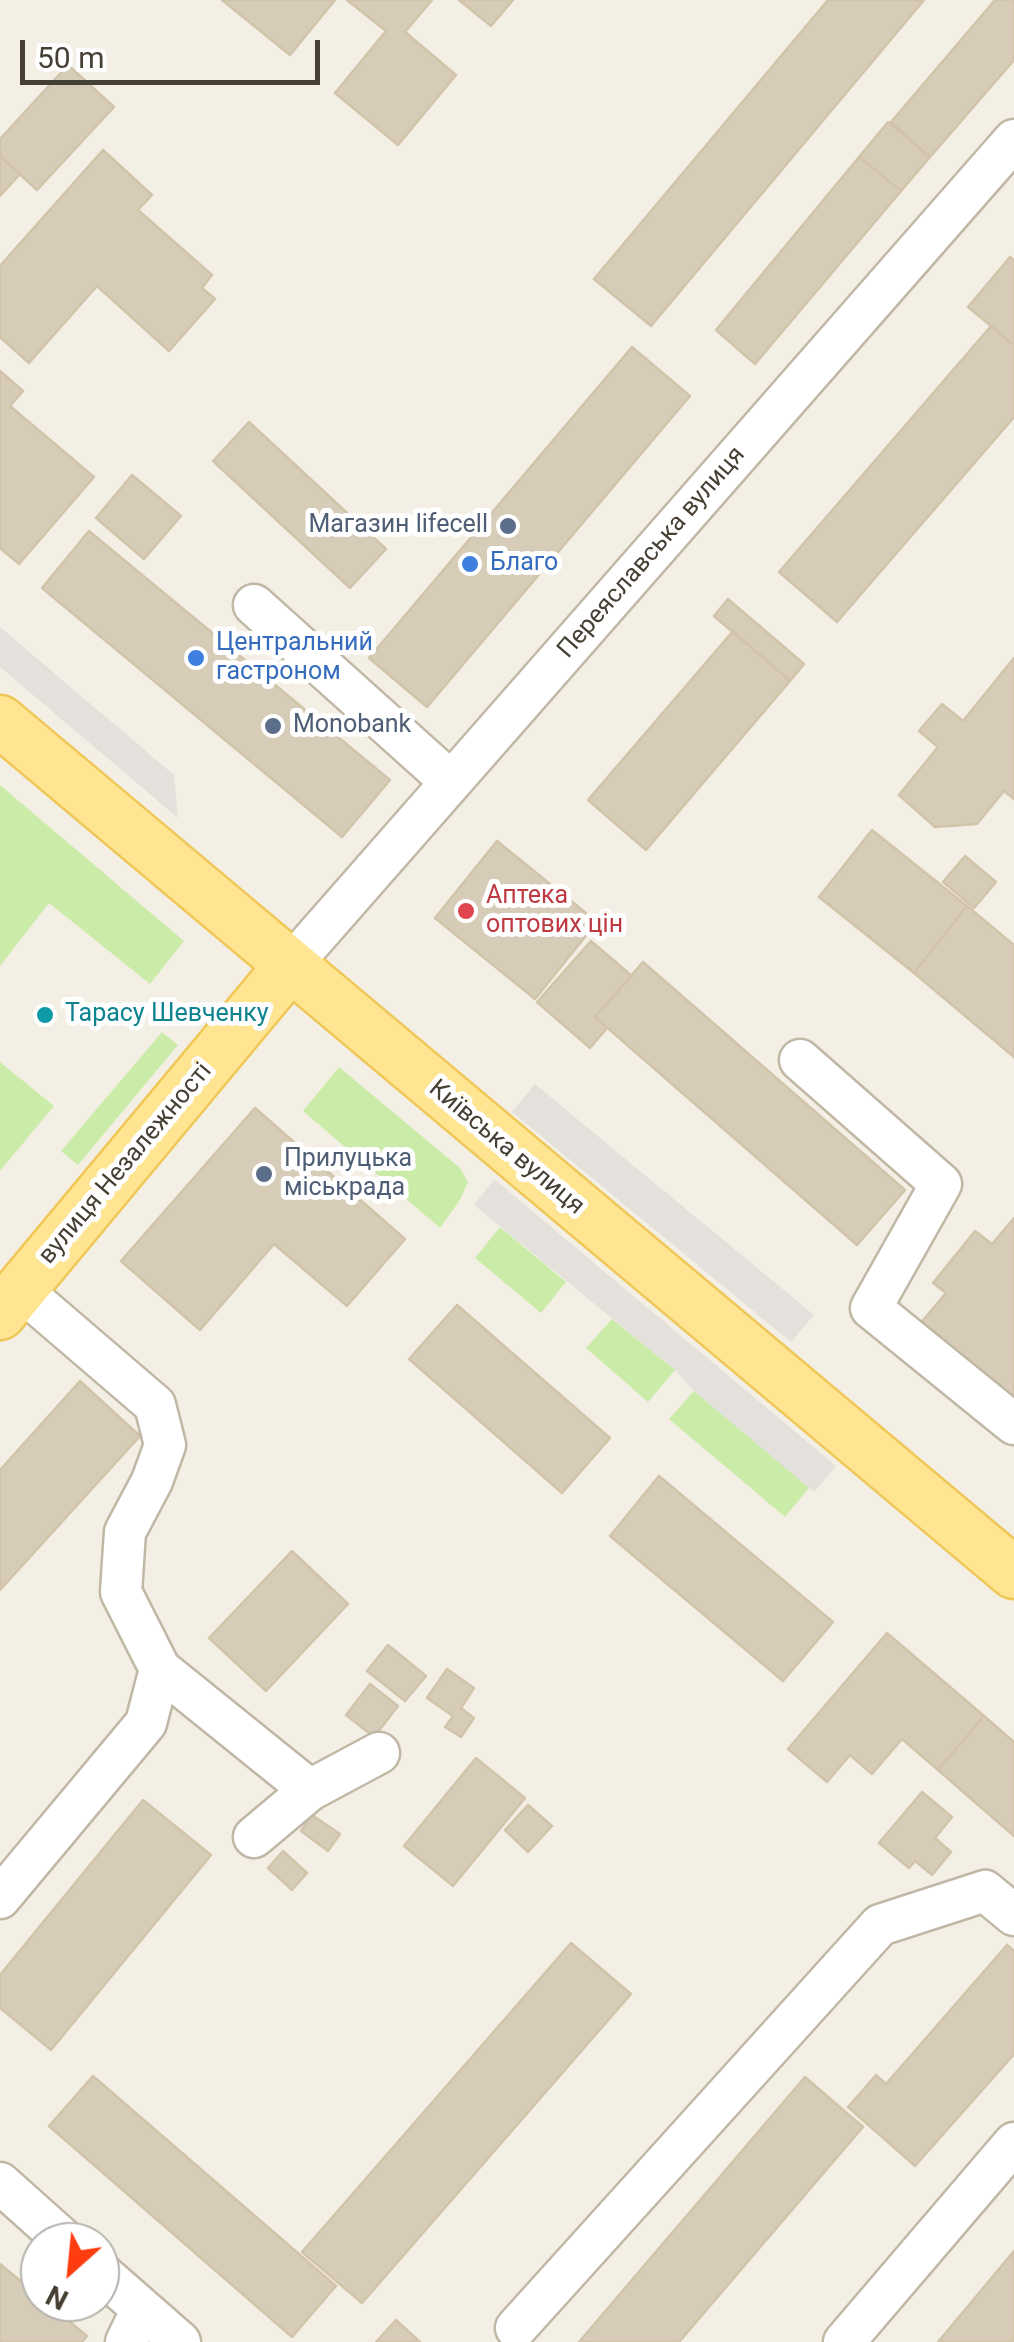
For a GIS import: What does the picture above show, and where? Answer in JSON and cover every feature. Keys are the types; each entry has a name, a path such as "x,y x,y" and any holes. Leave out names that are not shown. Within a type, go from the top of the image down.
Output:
{"main road":[{"name":"Київська вулиця","path":"0,721 1014,1573"},
{"name":"вулиця Незалежності","path":"10,1302 290,967"}],"street":[{"name":"Переяславська вулиця","path":"290,967 1014,140"},
{"path":"254,604 451,782"},
{"path":"800,1060 941,1184 871,1308 1014,1424"},
{"path":"10,1302 154,1405 165,1445 152,1481 125,1532 120,1592 160,1669 310,1790"},
{"path":"0,1898 146,1723 160,1669"},
{"path":"254,1837 310,1790 379,1752"},
{"path":"516,2328 880,1925 984,1891 1014,1915"},
{"path":"844,2342 1001,2184 1014,2143"},
{"path":"0,2183 44,2222"},
{"path":"120,2304 134,2326 180,2342"}],"green space":[{"path":"0,785 184,941 150,984 49,903 0,966"},
{"path":"162,1032 178,1045 78,1165 61,1151"},
{"path":"0,1062 54,1106 0,1171"},
{"path":"339,1067 460,1168 468,1182 440,1228 303,1111"},
{"path":"500,1227 566,1282 541,1313 475,1258"},
{"path":"612,1319 675,1370 648,1402 586,1348"},
{"path":"694,1391 810,1487 785,1517 669,1419"}],"shaded area":[{"path":"0,627 174,775 178,818 0,667"},
{"path":"535,1084 814,1315 791,1342 512,1112"},
{"path":"494,1179 836,1466 814,1492 694,1391 675,1370 474,1205"}],"building":[{"path":"222,0 335,0 290,55"},
{"path":"347,0 432,0 405,32 456,75 398,145 335,93 386,31"},
{"path":"459,0 513,0 491,26"},
{"path":"828,0 924,0 651,326 594,279"},
{"path":"995,0 1014,0 1014,60 930,157 891,122"},
{"path":"68,65 114,107 37,190 0,156 0,139"},
{"path":"888,122 930,157 901,191 859,157"},
{"path":"103,150 152,195 138,210 212,275 202,288 215,299 169,351 97,286 29,363 0,337 0,266"},
{"path":"0,157 20,174 0,196"},
{"path":"859,157 901,191 755,364 716,330"},
{"path":"1010,257 1014,260 1014,345 968,307"},
{"path":"991,326 1014,345 1014,417 837,622 779,572"},
{"path":"632,347 690,396 427,707 369,658"},
{"path":"0,371 23,391 10,406 94,477 19,564 0,548"},
{"path":"249,422 386,549 350,588 213,461"},
{"path":"132,475 181,516 144,559 96,518"},
{"path":"89,531 390,780 342,837 42,588"},
{"path":"728,599 804,664 790,681 714,616"},
{"path":"733,631 790,681 646,850 588,800"},
{"path":"1014,658 1014,799 1004,791 977,824 935,827 899,795 938,747 919,731 942,704 963,721"},
{"path":"872,830 967,906 914,973 819,897"},
{"path":"497,841 597,922 535,999 435,918"},
{"path":"965,856 996,882 974,908 943,882"},
{"path":"967,906 1014,945 1014,1057 914,973"},
{"path":"591,941 632,976 595,1017 607,1028 590,1048 537,1002"},
{"path":"643,962 905,1190 857,1245 595,1017"},
{"name":"Прилуцька міськрада","path":"255,1108 405,1239 347,1306 274,1244 200,1330 121,1261"},
{"path":"1014,1218 1014,1414 914,1331 946,1293 933,1283 975,1231 992,1244"},
{"path":"457,1305 610,1438 562,1493 409,1359"},
{"path":"80,1381 140,1436 0,1590 0,1470"},
{"path":"659,1476 833,1622 783,1681 610,1536"},
{"path":"292,1551 348,1604 266,1691 209,1638"},
{"path":"887,1633 984,1716 938,1770 902,1739 872,1774 850,1755 827,1782 788,1749"},
{"path":"388,1645 426,1676 405,1701 367,1671"},
{"path":"447,1669 474,1688 461,1708 474,1718 461,1737 445,1727 453,1716 427,1698"},
{"path":"370,1684 398,1706 374,1737 346,1715"},
{"path":"984,1716 1014,1742 1014,1836 938,1770"},
{"path":"476,1758 525,1798 453,1886 404,1846"},
{"path":"922,1792 952,1817 935,1838 951,1852 932,1875 915,1861 909,1868 879,1843"},
{"path":"143,1800 211,1855 51,2050 0,2008 0,1975"},
{"path":"528,1805 552,1826 528,1852 505,1830"},
{"path":"312,1815 340,1834 328,1851 301,1831"},
{"path":"283,1851 307,1873 292,1890 268,1868"},
{"path":"571,1943 631,1994 362,2303 302,2252"},
{"path":"1007,1945 1014,1951 1014,2054 915,2166 848,2107 876,2075 886,2084"},
{"path":"93,2076 336,2286 292,2337 49,2126"},
{"path":"805,2077 863,2127 679,2342 579,2342"},
{"path":"1014,2251 1014,2342 938,2342"},
{"path":"0,2264 20,2280 20,2322 70,2322 87,2336 82,2342 0,2342"},
{"path":"396,2320 420,2342 376,2342"}],"place":[{"name":"Магазин lifecell","path":"508,526"},
{"name":"Благо","path":"470,564"},
{"name":"Центральний гастроном","path":"196,658"},
{"name":"Monobank","path":"273,726"},
{"name":"Аптека оптових цін","path":"466,911"},
{"name":"Тарасу Шевченку","path":"45,1015"},
{"name":"Прилуцька міськрада","path":"264,1174"}]}
